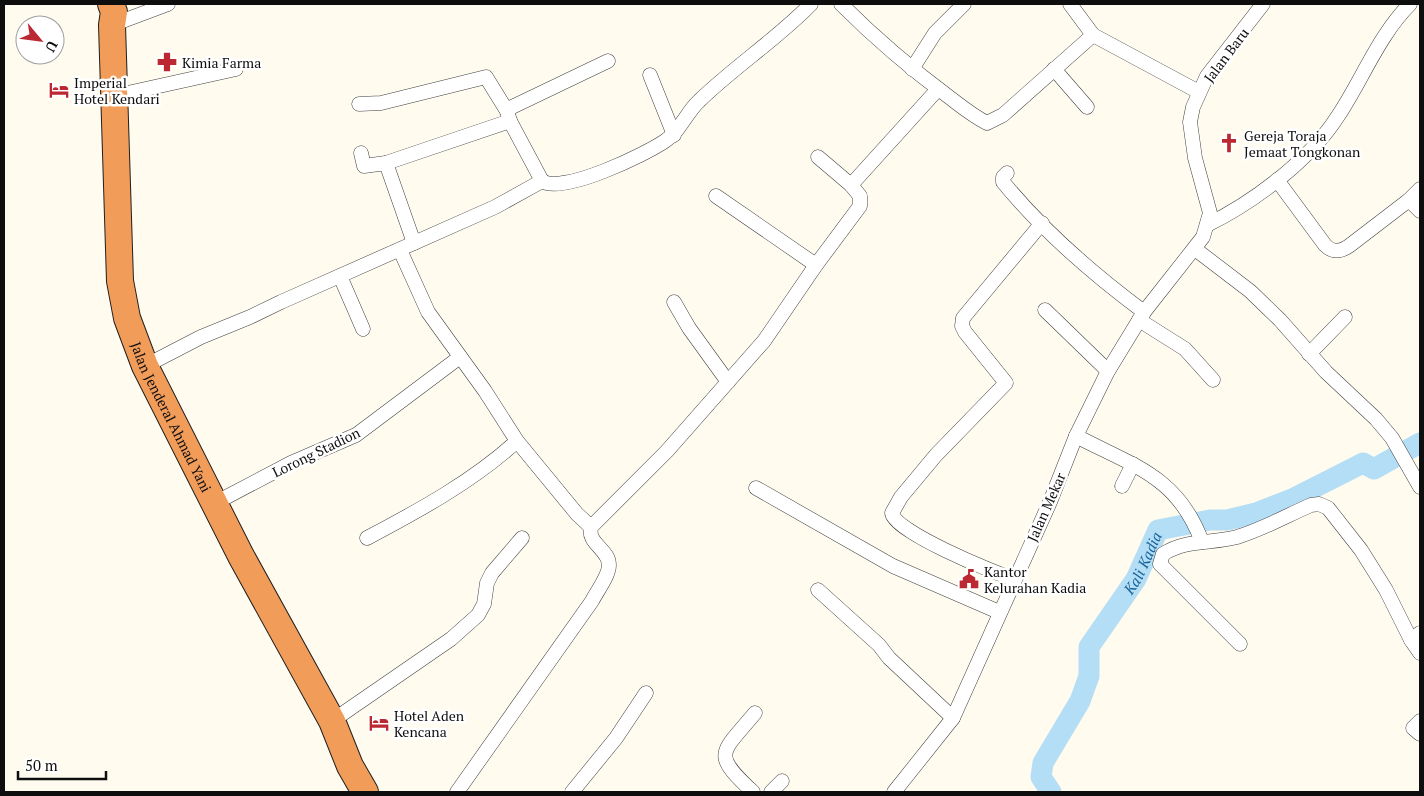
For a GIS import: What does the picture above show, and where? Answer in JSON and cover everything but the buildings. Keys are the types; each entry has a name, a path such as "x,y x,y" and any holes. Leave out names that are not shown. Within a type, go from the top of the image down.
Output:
{"highway":[{"name":"Jalan Jenderal Ahmad Yani","path":"108,11 114,96 120,281 127,318 145,366 241,556 332,721 350,766 365,792"}],"street":[{"path":"108,11 168,4"},
{"path":"359,104 381,103 486,77 509,116 542,180 550,184 581,179 649,150 674,135 697,102 748,57 786,28 811,4"},
{"path":"841,4 879,42 912,69 974,116 987,123 1003,115 1093,35"},
{"path":"912,69 935,33 964,4"},
{"path":"1070,4 1093,35 1199,92"},
{"name":"Jalan Baru","path":"1207,225 1210,212 1209,201 1195,158 1190,122 1199,92 1207,76 1263,4"},
{"path":"1207,225 1277,180 1308,152 1337,118 1387,33 1410,4"},
{"path":"509,116 512,107 608,61"},
{"path":"114,96 236,69"},
{"path":"1054,69 1087,107"},
{"path":"650,75 674,135"},
{"path":"851,185 938,89"},
{"path":"361,153 364,166 386,164 509,116"},
{"path":"591,527 667,450 764,341 816,265 860,206 860,196 851,185 818,157"},
{"path":"386,164 414,243"},
{"path":"1007,173 1003,177 1003,182 1042,224 1141,316 1185,349 1213,380"},
{"path":"145,366 201,337 250,317 511,200 542,180"},
{"path":"1277,180 1325,245 1336,252 1341,252 1420,189"},
{"path":"716,196 816,265"},
{"path":"1408,200 1420,212"},
{"path":"1014,579 950,552 898,524 892,513 901,497 936,455 1006,383 964,332 962,326 963,318 1042,224"},
{"name":"Jalan Mekar","path":"894,792 953,718 1050,502 1076,436 1108,371 1141,316 1195,249 1207,225"},
{"path":"1195,249 1250,291 1392,438 1420,487"},
{"path":"400,250 428,312 485,391 517,441 577,514 591,527 592,539 606,555 610,563 609,570 592,600 457,792"},
{"path":"340,276 363,329"},
{"path":"674,302 689,328 728,382"},
{"path":"1044,310 1108,371"},
{"path":"1310,354 1345,317"},
{"name":"Lorong Stadion","path":"215,503 291,463 356,436 443,368 460,358"},
{"path":"1076,436 1133,464 1161,481 1178,498 1194,521 1201,540"},
{"path":"367,538 460,485 495,462 517,441"},
{"path":"1122,486 1133,464"},
{"path":"756,488 893,566 999,612"},
{"path":"1240,644 1160,564 1163,554 1175,546 1185,543 1234,537 1263,529 1311,505 1324,505 1361,550 1416,636 1420,653"},
{"path":"332,721 451,639 478,615 484,604 487,583 492,573 522,538"},
{"path":"818,590 879,645 889,658 953,718"},
{"path":"572,792 616,738 646,693"},
{"path":"753,792 731,772 726,764 724,754 728,746 754,714"},
{"path":"1420,721 1413,728 1420,734"},
{"path":"771,792 782,782"}],"waterway":[{"name":"Kali Kadia","path":"1051,792 1041,777 1043,763 1080,701 1089,676 1089,647 1136,579 1158,530 1210,520 1227,520 1256,513 1292,499 1363,463 1374,469 1420,443"}],"place":[{"name":"Kimia Farma","path":"167,62"},
{"name":"Imperial Hotel Kendari","path":"59,90"},
{"name":"Gereja Toraja Jemaat Tongkonan","path":"1229,143"},
{"name":"Kantor Kelurahan Kadia","path":"969,579"},
{"name":"Hotel Aden Kencana","path":"379,723"}]}
